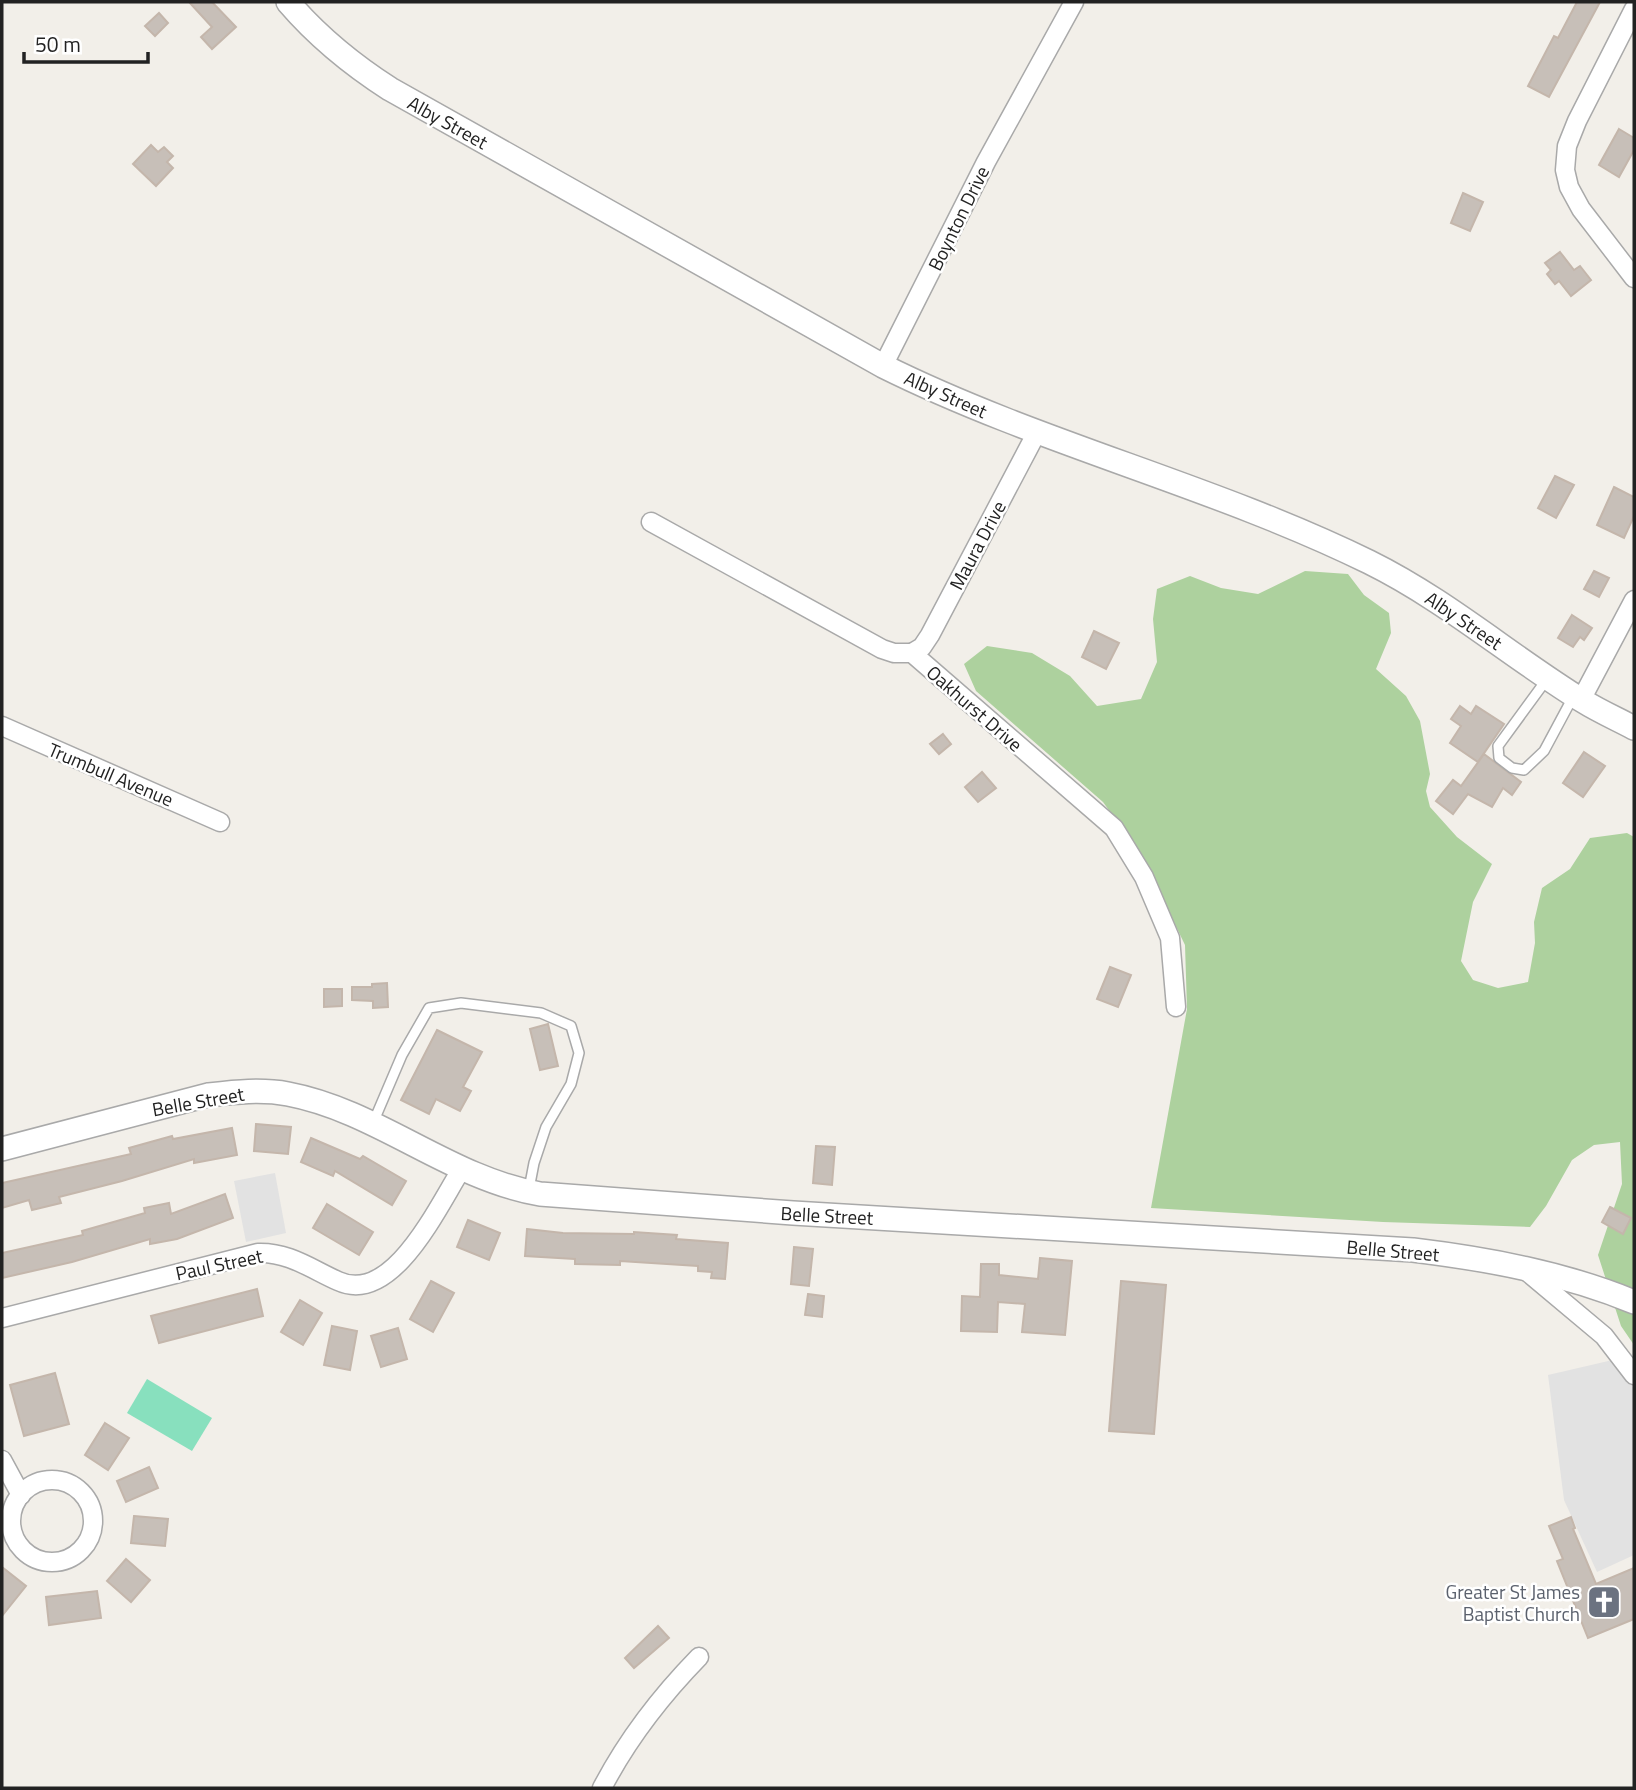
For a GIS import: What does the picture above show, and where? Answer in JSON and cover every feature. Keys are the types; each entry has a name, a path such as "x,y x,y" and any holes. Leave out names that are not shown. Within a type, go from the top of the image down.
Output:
{"street":[{"name":"Alby Street","path":"288,2 323,40 356,67 390,89 883,366 948,397 1238,505 1371,563 1447,607 1578,698 1634,728"},
{"name":"Boynton Drive","path":"883,366 1035,71 1074,2"},
{"path":"1634,9 1577,121 1567,146 1565,170 1569,187 1581,209 1634,278"},
{"name":"Maura Drive","path":"912,653 922,647 930,635 1038,432"},
{"name":"Oakhurst Drive","path":"651,522 882,649 894,653 912,653 1114,828 1144,877 1170,938 1176,1007"},
{"path":"1578,698 1634,600"},
{"name":"Trumbull Avenue","path":"2,726 220,822"},
{"name":"Belle Street","path":"2,1149 208,1095 237,1091 286,1093 310,1099 373,1125 461,1170 528,1192 793,1213 1413,1250 1466,1256 1522,1268 1604,1336 1634,1375"},
{"name":"Paul Street","path":"2,1318 258,1253 282,1255 349,1286 369,1285 385,1276 402,1260 461,1170"},
{"path":"1522,1268 1634,1302"},
{"path":"2,1460 12,1486 11,1525 22,1549 33,1558 60,1562 83,1548 90,1536 92,1509 86,1497 76,1488 64,1481 51,1480 12,1486"},
{"path":"602,1788 630,1740 698,1657"}],"lane":[{"path":"1548,678 1498,746 1499,758 1512,768 1524,770 1544,751 1578,698"},
{"path":"373,1125 402,1055 429,1008 461,1003 541,1013 571,1027 579,1053 571,1084 546,1127 528,1192"}],"green space":[{"path":"1305,571 1348,574 1364,595 1389,613 1391,633 1376,669 1406,696 1420,721 1430,774 1426,791 1430,807 1457,837 1492,864 1473,902 1461,961 1473,980 1498,988 1528,982 1535,943 1534,922 1542,888 1570,869 1590,838 1627,833 1634,837 1634,1345 1621,1326 1598,1255 1622,1184 1620,1142 1594,1145 1572,1160 1546,1206 1530,1227 1383,1222 1151,1208 1187,1009 1185,945 1142,856 1103,802 976,691 964,664 987,646 1032,653 1070,676 1097,706 1141,699 1157,662 1153,619 1157,589 1190,576 1221,588 1258,594"},
{"path":"147,1379 212,1418 192,1451 127,1413"}],"shaded area":[{"path":"275,1173 286,1233 246,1242 234,1181"},
{"path":"1617,1359 1634,1389 1634,1555 1597,1572 1564,1500 1548,1375"}],"building":[{"path":"189,2 212,2 236,27 212,49 201,37 212,27"},
{"path":"1577,2 1600,2 1549,97 1528,86 1554,36 1558,38"},
{"path":"159,13 168,23 155,36 145,26"},
{"path":"1619,129 1634,138 1634,150 1619,177 1599,165"},
{"path":"151,145 158,152 164,147 173,156 167,162 173,168 156,186 133,164"},
{"path":"1463,193 1483,202 1470,231 1451,223"},
{"path":"1560,252 1574,270 1580,266 1591,280 1571,296 1559,281 1555,284 1547,274 1551,270 1545,263"},
{"path":"1555,476 1574,485 1556,518 1538,508"},
{"path":"1614,487 1634,497 1634,516 1624,538 1597,525"},
{"path":"1594,571 1609,578 1599,597 1584,589"},
{"path":"1572,615 1592,628 1584,640 1580,637 1573,647 1558,638"},
{"path":"1094,631 1119,643 1106,669 1082,657"},
{"path":"1460,706 1471,714 1476,706 1504,724 1478,762 1450,743 1461,726 1451,719"},
{"path":"943,734 951,744 939,754 930,744"},
{"path":"1584,752 1605,766 1583,797 1563,783"},
{"path":"1484,754 1521,782 1512,795 1503,788 1492,807 1468,794 1453,814 1436,801 1453,780 1461,786"},
{"path":"982,772 996,788 978,802 965,787"},
{"path":"1110,967 1131,975 1118,1007 1097,999"},
{"path":"387,983 388,1007 373,1008 373,1001 352,1000 352,987 372,987 372,984"},
{"path":"324,989 342,989 342,1006 324,1007"},
{"path":"548,1024 558,1066 540,1070 530,1029"},
{"path":"437,1030 482,1052 463,1087 471,1091 460,1111 436,1099 429,1114 401,1100"},
{"path":"256,1124 291,1127 288,1154 254,1151"},
{"path":"232,1128 237,1155 194,1163 194,1159 59,1197 61,1203 32,1210 29,1200 2,1208 2,1183 131,1154 129,1148 172,1136 173,1139"},
{"path":"311,1138 360,1159 363,1156 406,1181 392,1205 335,1171 333,1176 301,1162"},
{"path":"816,1146 835,1147 832,1185 813,1183"},
{"path":"225,1194 233,1218 177,1239 150,1244 150,1239 72,1262 2,1278 2,1253 83,1235 82,1231 145,1213 144,1208 169,1203 171,1214"},
{"path":"327,1204 373,1232 359,1255 313,1228"},
{"path":"1610,1207 1631,1218 1623,1234 1602,1222"},
{"path":"468,1220 500,1233 489,1260 457,1247"},
{"path":"527,1229 563,1233 634,1232 728,1243 725,1279 711,1278 712,1272 698,1271 698,1266 620,1261 620,1265 575,1264 575,1259 525,1256"},
{"path":"794,1247 813,1249 809,1286 791,1284"},
{"path":"1040,1258 1072,1261 1065,1335 1022,1332 1025,1304 998,1302 997,1332 961,1331 962,1296 980,1297 981,1264 999,1264 999,1275 1038,1279"},
{"path":"431,1281 454,1293 433,1332 410,1319"},
{"path":"1121,1281 1166,1285 1154,1434 1109,1431"},
{"path":"257,1289 263,1316 159,1343 151,1316"},
{"path":"808,1294 824,1296 822,1317 805,1315"},
{"path":"300,1300 322,1313 303,1345 281,1332"},
{"path":"332,1326 357,1331 350,1370 324,1365"},
{"path":"398,1328 407,1359 381,1367 371,1336"},
{"path":"55,1373 69,1424 24,1436 10,1385"},
{"path":"105,1423 129,1438 108,1470 85,1455"},
{"path":"149,1467 158,1488 126,1502 117,1481"},
{"path":"134,1516 168,1519 165,1546 131,1543"},
{"name":"Greater St James Baptist Church","path":"1571,1517 1575,1528 1573,1529 1596,1584 1634,1568 1634,1619 1588,1638 1557,1561 1563,1559 1549,1526"},
{"path":"126,1559 150,1580 131,1602 107,1581"},
{"path":"2,1567 26,1586 2,1616"},
{"path":"97,1591 101,1618 49,1625 46,1597"},
{"path":"658,1626 669,1638 634,1668 625,1658"}],"place":[{"name":"Greater St James Baptist Church","path":"1604,1602"}]}
